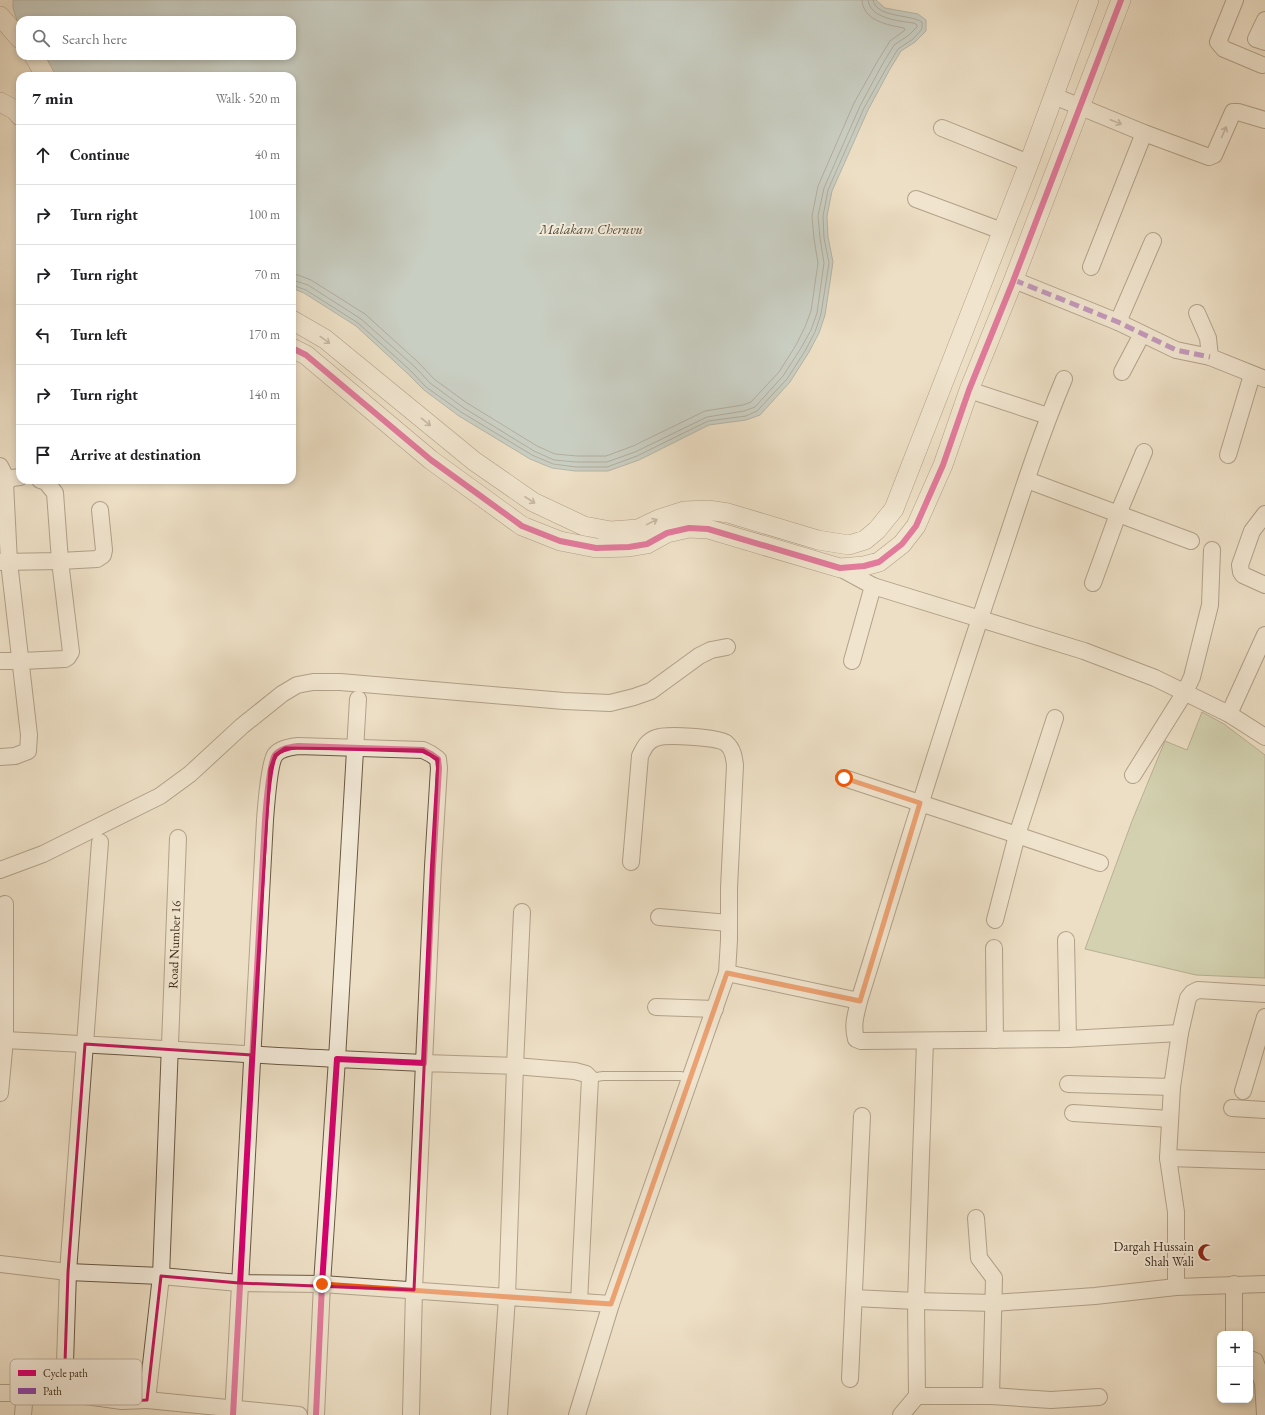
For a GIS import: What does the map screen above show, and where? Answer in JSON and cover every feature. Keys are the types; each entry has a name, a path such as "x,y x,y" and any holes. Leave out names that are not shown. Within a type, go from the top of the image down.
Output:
{"street":[{"path":"296,350 306,355 432,460 522,526 560,541 596,548 610,539 638,529 659,519 684,511 708,510 728,513 818,540 849,545 865,540 876,530 894,509 1029,163 1089,0"},
{"path":"840,568 864,566 879,562 902,544 916,526 943,465 969,390 1014,280 1121,0"},
{"path":"1235,0 1218,42 1224,49 1262,65"},
{"path":"0,16 16,34"},
{"path":"1265,20 1256,39 1265,42"},
{"path":"36,60 43,72"},
{"path":"1054,96 1144,133 1209,157 1214,154 1233,112 1238,112 1265,120"},
{"path":"0,102 16,111"},
{"path":"942,128 1029,163"},
{"path":"1091,267 1144,133"},
{"path":"916,199 1002,231"},
{"path":"1118,322 1153,241"},
{"path":"1014,280 1118,322 1176,350 1210,357 1259,377 1228,455"},
{"path":"1197,313 1208,338 1210,357"},
{"path":"296,322 325,339 474,461 533,502 610,539 629,547 648,544 667,533 689,528 708,529 840,568 873,586 1084,651 1155,678 1229,714 1265,737"},
{"path":"1122,372 1142,334"},
{"path":"1064,379 1048,416 920,803 860,1001 853,1031 856,1039 861,1041 1068,1039 1180,1033"},
{"path":"969,390 1048,416"},
{"path":"1092,583 1118,514 1144,452"},
{"path":"0,466 4,474 5,483 4,562 28,717 29,743 28,751 22,754 0,757"},
{"path":"5,483 12,478 16,478"},
{"path":"1027,480 1191,541"},
{"path":"0,661 20,662 65,659 71,652 60,561 55,493 48,484"},
{"path":"4,562 97,559 103,555 104,550 100,510"},
{"path":"708,510 708,529"},
{"path":"1265,514 1252,531 1240,569 1243,575 1265,585"},
{"path":"1133,775 1185,692 1192,677 1199,655 1210,605 1212,550"},
{"path":"852,661 873,586"},
{"path":"1229,714 1265,635"},
{"path":"0,870 43,854 160,796 190,774 242,726 276,698 297,685 313,682 340,682 564,701 610,703 634,698 651,691 699,656 712,650 727,647"},
{"path":"316,1415 322,1284 358,699"},
{"path":"996,920 1017,834 1055,718"},
{"path":"577,1415 611,1304 727,973 734,765 733,752 725,743 714,739 665,736 655,738 647,743 640,756 631,862"},
{"path":"233,1411 265,820 270,770 275,755 285,748 298,746 423,750 438,759 440,768 433,866 414,1290 412,1415"},
{"path":"844,778 1017,834 1100,863"},
{"name":"Road Number 16","path":"147,1400 160,1276 178,838"},
{"path":"65,1359 68,1272 100,842"},
{"path":"0,1093 6,1040 6,904"},
{"path":"499,1415 507,1296 522,912"},
{"path":"659,917 729,923"},
{"path":"1066,940 1068,1039"},
{"path":"994,948 995,1040"},
{"path":"727,973 860,1001"},
{"path":"1176,1287 1176,1212 1168,1158 1172,1086 1180,1033 1188,998 1192,993 1198,990 1265,994"},
{"path":"656,1007 715,1008"},
{"path":"1243,1091 1265,1017"},
{"path":"6,1040 252,1055 515,1066 575,1071 586,1074 590,1078 580,1302"},
{"path":"902,1414 917,1396 916,1301 925,1041"},
{"path":"1068,1084 1172,1086"},
{"path":"1232,1108 1265,1110"},
{"path":"1073,1113 1170,1119"},
{"path":"850,1379 862,1116"},
{"path":"1168,1158 1265,1161"},
{"path":"976,1218 979,1258 994,1278 991,1396"},
{"path":"0,1264 68,1272 160,1276 239,1283 322,1284 611,1304"},
{"path":"1234,1284 1234,1331"},
{"path":"854,1298 994,1303 1118,1294 1176,1287 1265,1284"},
{"path":"1253,1360 1255,1361 1263,1383 1265,1414"},
{"path":"917,1396 991,1396 1051,1400 1099,1397"},
{"path":"142,1402 147,1400 233,1411 299,1415"},
{"path":"23,1415 24,1405"},
{"path":"111,1405 122,1408"}],"lane":[{"path":"590,1078 603,1076 680,1076 690,1078"}],"highlighted area":[{"path":"285,748 423,750 438,759 414,1290 239,1283 161,1276 147,1400 122,1401 64,1393 68,1272 85,1044 252,1055 270,769 275,755"}],"green space":[{"path":"1202,712 1224,724 1265,755 1265,978 1196,975 1085,949 1132,821 1165,741 1187,750"}],"water":[{"name":"Malakam Cheruvu","path":"13,0 876,0 885,8 918,14 926,20 926,31 915,42 901,51 890,69 868,110 832,191 827,216 828,237 833,262 825,315 819,333 790,382 760,415 746,420 709,425 639,460 608,471 575,471 552,468 530,459 459,416 424,390 356,326 304,293 296,290 296,72 51,72 40,60 296,60 296,16 16,16 16,17 13,8"}],"marked path":[{"path":"1014,280 1118,322 1176,350 1210,357"}],"cycle path":[{"path":"296,350 306,355 431,460 522,526 560,541 596,548 629,547 647,544 667,533 689,528 708,529 840,568 864,566 879,562 902,544 916,526 943,465 969,390 1012,284 1121,0"},
{"path":"233,1415 265,820 271,767 277,753 286,748 298,746 423,750 438,759 439,768 424,1063 337,1059 322,1284 316,1415"}],"place":[{"name":"Dargah Hussain Shah Wali","path":"1207,1253"}],"route":[{"path":"322,1284 611,1304 727,973 860,1001 920,803 844,778"}]}
